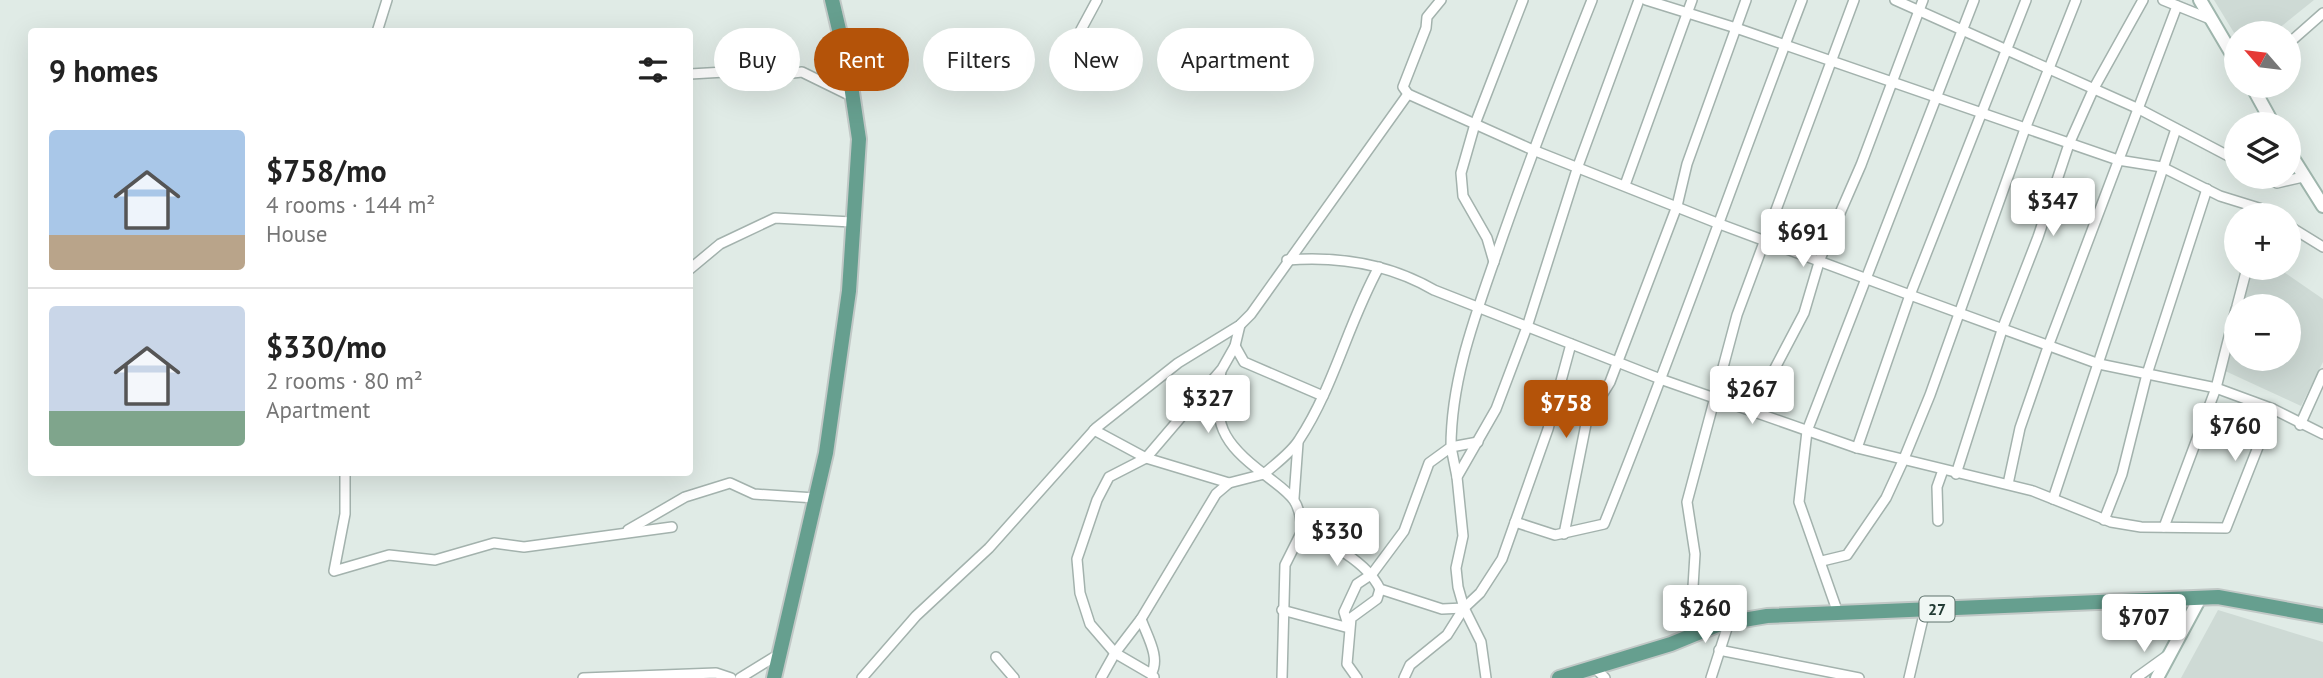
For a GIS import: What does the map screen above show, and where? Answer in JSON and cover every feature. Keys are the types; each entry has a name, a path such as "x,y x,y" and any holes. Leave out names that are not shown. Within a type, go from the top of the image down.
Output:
{"main road":[{"path":"777,666 826,453 849,291 859,139 839,19 832,0"},
{"name":"27","path":"1559,678 1600,674 1729,622 1767,615 2200,598 2240,599 2323,616"}],"street":[{"path":"378,28 387,0"},
{"path":"1082,28 1097,0"},
{"path":"1441,0 1427,17 1426,28 1403,87 1408,94 1533,149 1717,223 1910,295 2099,364 2216,388 2273,409 2300,425 2323,434"},
{"path":"1494,262 1487,237 1463,196 1461,173 1475,124 1522,0"},
{"path":"1486,678 1481,642 1464,608 1456,568 1462,536 1457,477 1451,447 1451,412 1479,306 1494,262 1533,149 1592,0"},
{"path":"1457,477 1496,409 1527,327 1578,166 1639,0"},
{"path":"1646,0 1736,27 2118,160 2162,167 2240,203"},
{"path":"1625,185 1692,0"},
{"path":"1563,534 1587,419 1610,382 1677,205 1687,164 1746,0"},
{"path":"1515,522 1555,534 1604,524 1663,380 1717,223 1802,0"},
{"path":"1690,636 1695,554 1687,502 1737,315 1854,0"},
{"path":"1895,0 2009,48 2199,138 2224,153"},
{"path":"1753,410 1804,313 1820,260 1861,165 1923,0"},
{"path":"1838,613 1822,561 1799,502 1807,431 1974,0"},
{"path":"1857,448 1910,295 2009,48 2025,0"},
{"path":"1822,561 1847,555 1886,498 1903,461 1960,312 2025,129 2051,69 2076,0"},
{"path":"1956,474 2003,327 2038,237 2069,144 2094,88 2143,0"},
{"path":"2162,0 2210,19"},
{"path":"2200,0 2224,42"},
{"path":"2008,484 2020,428 2049,344 2177,6"},
{"path":"2301,32 2323,13"},
{"path":"693,74 725,72 756,77 802,72 851,96"},
{"path":"862,678 916,616 989,548 1094,430 1178,363 1240,325 1271,289 1287,260 1408,94"},
{"path":"2053,499 2176,129"},
{"path":"2301,173 2323,206"},
{"path":"2105,520 2122,474 2147,374 2207,189"},
{"path":"693,266 720,244 737,239 775,218 852,222"},
{"path":"2301,233 2323,247"},
{"path":"1287,260 1324,257 1379,267 1663,380 1807,431 1903,461 2008,484 2105,520 2164,527 2226,528 2273,409"},
{"path":"1101,678 1115,653 1141,619 1216,494 1229,483 1264,474 1298,443 1323,396 1350,325 1379,267"},
{"path":"1141,619 1153,653 1153,676 1115,653 1090,624 1080,593 1077,559 1097,500 1109,477 1146,458 1222,369 1235,346 1240,325"},
{"path":"1404,678 1410,665 1447,635 1464,608 1493,575 1548,429 1572,344"},
{"path":"1235,346 1244,362 1323,396"},
{"path":"2164,527 2216,388 2224,358"},
{"path":"1222,369 1217,394 1220,427 1239,456 1294,498 1301,510 1302,531 1285,565 1282,678"},
{"path":"2300,425 2323,374"},
{"path":"1094,430 1146,458 1229,483"},
{"path":"1349,628 1344,612 1351,596 1357,584 1373,574 1404,531 1429,463 1451,447 1478,442"},
{"path":"1294,498 1298,443"},
{"path":"1938,521 1937,487 1943,470"},
{"path":"345,476 345,514 334,571 389,555 435,560 494,543 524,547 672,527"},
{"path":"617,535 643,523 685,497 730,483 754,494 815,498"},
{"path":"1302,531 1318,538 1373,574 1380,589 1377,599 1351,618 1347,664 1357,678"},
{"path":"1380,589 1442,609 1464,608"},
{"path":"2157,678 2200,598"},
{"path":"1282,610 1349,628"},
{"path":"1909,678 1925,610"},
{"path":"1711,678 1729,622"},
{"path":"1719,650 1859,678"},
{"path":"2136,678 2170,654"},
{"path":"996,657 1014,678"},
{"path":"740,678 777,666"},
{"path":"583,678 716,673 732,678"}],"shaded area":[{"path":"2214,0 2314,0 2288,21 2227,21"},
{"path":"2249,280 2295,280 2323,299 2323,362 2301,406 2225,371 2301,371 2301,294 2244,294"},
{"path":"2218,610 2323,642 2323,678 2181,678"}]}
